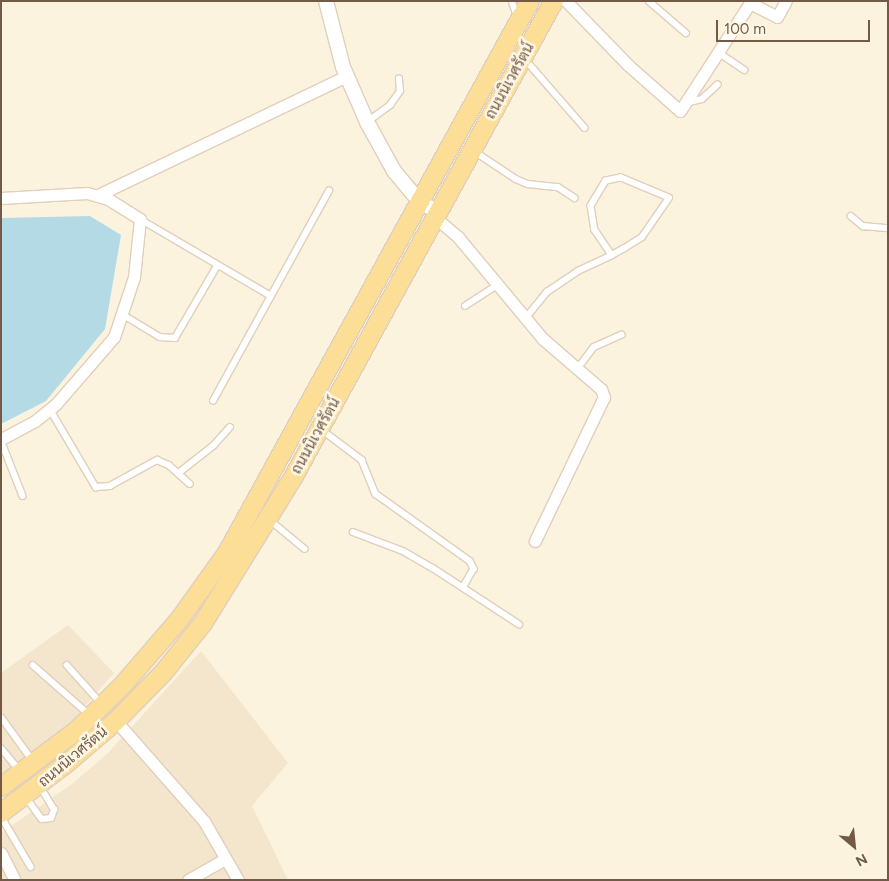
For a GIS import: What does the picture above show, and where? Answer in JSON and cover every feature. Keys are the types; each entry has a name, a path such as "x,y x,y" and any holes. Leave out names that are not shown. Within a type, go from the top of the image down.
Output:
{"main road":[{"name":"ถนนนิเวศรัตน์","path":"1,787 28,768 97,711 179,620 227,553 530,1"},
{"name":"ถนนนิเวศรัตน์","path":"1,814 116,721 191,639 226,590 320,429 554,1"}],"street":[{"path":"326,1 346,76 367,122 394,171 419,204 437,215 458,237 543,339 601,389 604,397 535,541"},
{"path":"566,1 676,110 685,103 750,3 777,17 786,1"},
{"path":"98,195 346,76"},
{"path":"1,198 19,199 64,192 98,195 140,219 134,277 122,314 107,348 50,410 1,440"},
{"path":"116,721 204,822 238,880"},
{"path":"1,853 15,880"},
{"path":"188,880 225,859"}],"lane":[{"path":"512,1 519,22"},
{"path":"649,1 686,33"},
{"path":"718,52 745,70"},
{"path":"523,57 585,128"},
{"path":"367,122 400,91 400,79"},
{"path":"685,103 702,99 717,85"},
{"path":"472,150 516,179 528,184 558,186 575,198"},
{"path":"525,319 547,292 578,271 612,255 642,238 669,198 621,178 606,181 591,206 595,230 612,255"},
{"path":"213,401 329,191"},
{"path":"851,216 863,226 888,228"},
{"path":"140,219 217,266 271,296"},
{"path":"122,314 160,337 175,338 217,266"},
{"path":"465,306 497,286"},
{"path":"578,368 594,347 621,335"},
{"path":"50,410 96,487 110,486 156,460 180,472 190,484"},
{"path":"180,472 213,446 230,427"},
{"path":"320,429 362,460 376,494 470,561 474,569 464,586"},
{"path":"1,440 23,496"},
{"path":"268,518 305,549"},
{"path":"353,532 403,551 464,586 519,624"},
{"path":"33,665 97,711"},
{"path":"67,665 97,711"},
{"path":"2,718 28,768"},
{"path":"1,748 28,768"},
{"path":"32,790 54,810 51,818 42,819 32,790"},
{"path":"1,814 31,867"}],"shaded area":[{"path":"68,625 114,673 66,728 1,778 1,673"},
{"path":"201,651 288,763 252,806 288,880 1,880 1,833 72,784 108,753"}],"water":[{"path":"90,216 121,235 105,329 46,401 1,424 1,218"}]}
